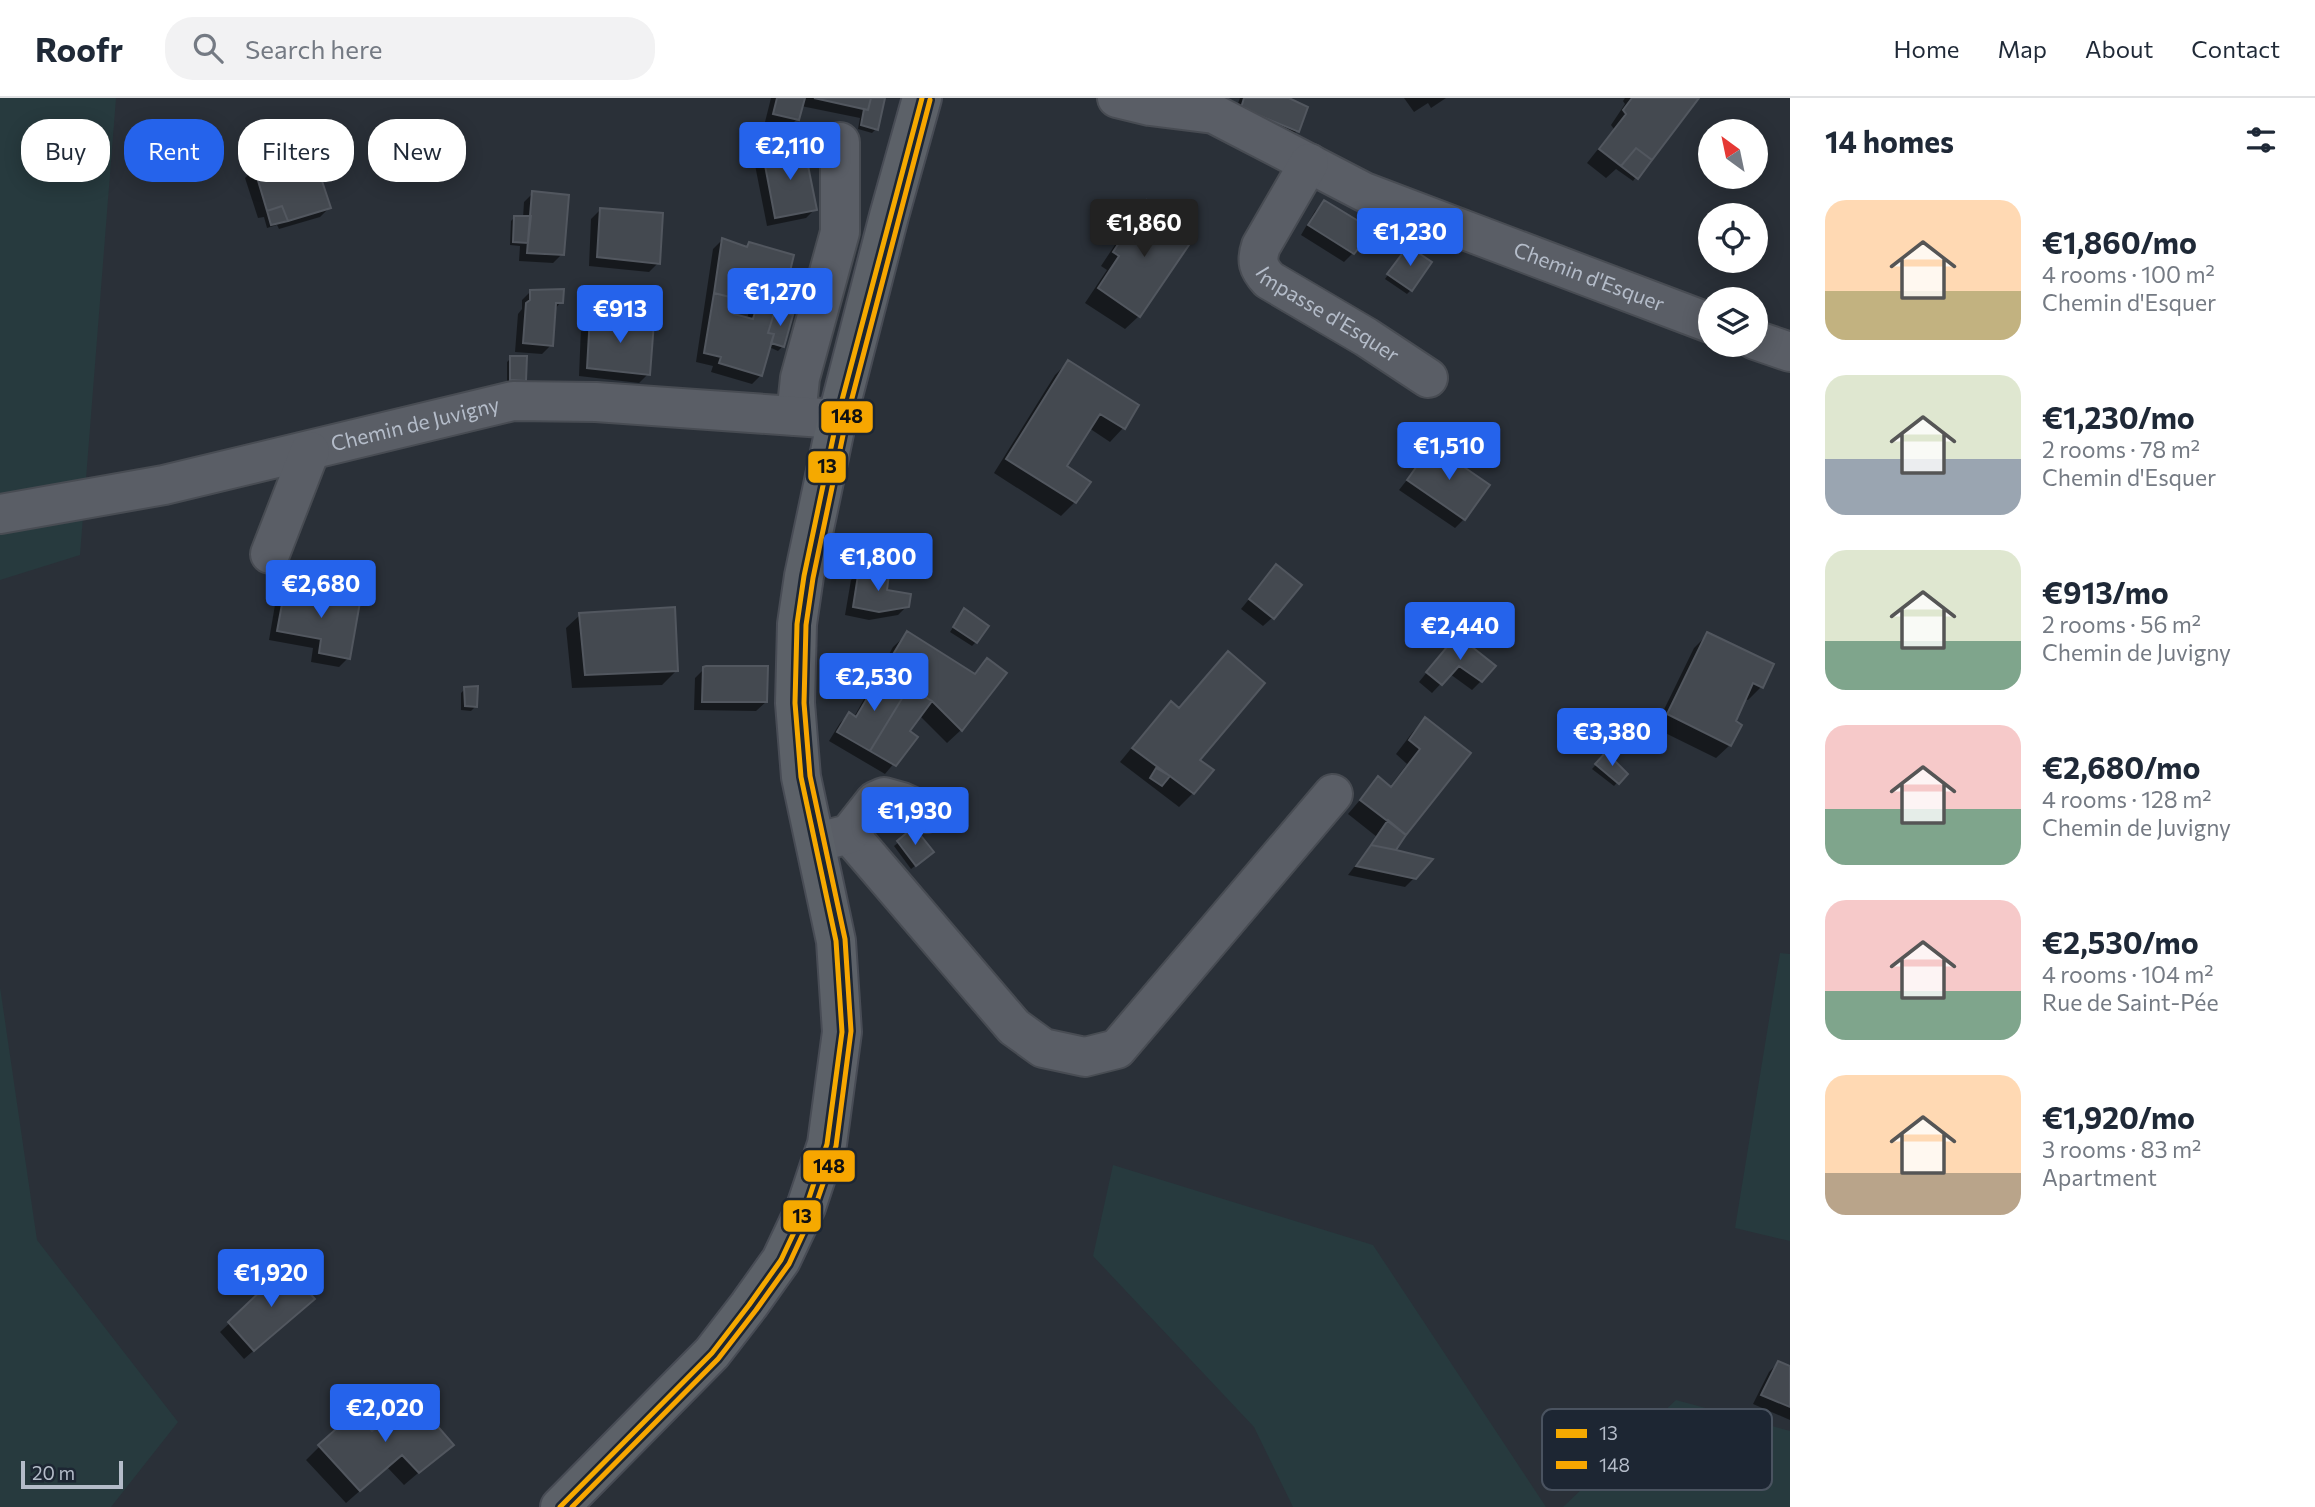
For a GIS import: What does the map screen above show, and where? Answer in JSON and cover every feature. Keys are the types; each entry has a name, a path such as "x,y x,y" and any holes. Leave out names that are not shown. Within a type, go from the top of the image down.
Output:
{"main road":[{"path":"560,1507 712,1353 749,1305 781,1260 806,1207 827,1144 842,1032 832,839 800,777 794,703 797,624 806,564 837,419 922,98"}],"street":[{"name":"Chemin d'Esquer","path":"1117,98 1150,106 1214,114 1364,192 1698,318"},
{"path":"796,416 800,378 841,232 840,142"},
{"name":"Impasse d'Esquer","path":"1309,163 1266,235 1257,257 1262,272 1269,280 1366,337 1428,378"},
{"path":"1768,344 1790,352"},
{"name":"Chemin de Juvigny","path":"0,514 164,485 513,401 596,402 837,419"},
{"path":"270,554 310,451"},
{"path":"926,813 884,797 874,801 832,839 1014,1027 1043,1048 1084,1057 1117,1049 1333,794"}],"green space":[{"path":"0,98 116,98 110,174 110,119 21,119 21,182 109,182 80,555 0,580"},
{"path":"1780,953 1790,954 1790,1241 1735,1228"},
{"path":"0,987 37,1240 178,1422 111,1507 0,1507"},
{"path":"1113,1165 1373,1245 1546,1507 1293,1507 1254,1427 1093,1256"},
{"path":"1676,1400 1709,1409 1666,1409"},
{"path":"1772,1426 1790,1431 1790,1507 1563,1507 1581,1490 1772,1490"}],"building":[{"path":"777,98 805,98 799,120 773,114"},
{"path":"814,98 871,98 868,110"},
{"path":"871,98 885,98 878,130 861,125 864,109 868,110"},
{"path":"1244,98 1289,98 1308,107 1299,132 1241,108"},
{"path":"1632,98 1699,98 1652,160 1636,148 1621,166 1599,149 1626,114 1623,110"},
{"path":"789,138 791,149 773,152 771,142"},
{"path":"804,146 817,210 775,218 763,155"},
{"path":"1636,148 1652,160 1638,179 1621,166"},
{"path":"258,182 322,182 331,208 288,221 282,206 267,211"},
{"path":"532,191 569,195 564,255 527,253"},
{"path":"1147,200 1171,216 1167,224 1191,242 1140,317 1098,288 1119,256 1113,252"},
{"path":"1324,200 1373,230 1354,254 1308,225"},
{"path":"282,206 288,221 271,225 267,211"},
{"path":"600,208 663,213 660,264 597,257"},
{"path":"514,216 531,216 528,243 513,242"},
{"path":"722,238 747,247 749,242 794,255 783,300 780,299 777,310 757,305 760,291 741,286 738,299 714,293"},
{"path":"1408,246 1432,262 1412,291 1387,274"},
{"path":"564,289 563,303 556,303 553,346 523,343 526,303 530,300 530,290"},
{"path":"714,293 738,299 734,314 753,319 757,305 775,310 768,333 774,334 762,376 719,363 721,357 704,353"},
{"path":"783,297 797,300 793,315 777,310"},
{"path":"775,310 793,315 784,347 771,343 774,334 768,333"},
{"path":"590,316 654,322 650,375 587,368"},
{"path":"510,356 527,356 526,381 510,380"},
{"path":"1068,360 1139,405 1125,429 1100,414 1067,466 1091,482 1076,503 1006,459"},
{"path":"1432,445 1490,485 1465,520 1407,480"},
{"path":"861,555 892,557 889,574 859,569"},
{"path":"1276,564 1302,585 1274,619 1249,599"},
{"path":"859,569 889,574 887,590 911,594 909,607 879,612 853,607"},
{"path":"285,588 360,602 350,659 319,653 321,639 277,631"},
{"path":"675,607 678,671 585,675 579,613"},
{"path":"964,608 989,626 977,643 953,627"},
{"path":"907,631 975,674 987,658 1007,673 962,731 932,701 882,673"},
{"path":"1707,632 1774,664 1763,688 1753,683 1736,721 1742,725 1731,746 1667,714"},
{"path":"1457,635 1496,666 1482,682 1459,666 1442,685 1426,672"},
{"path":"1228,651 1265,683 1200,760 1214,770 1194,794 1132,748 1171,701 1179,708"},
{"path":"768,666 767,702 702,702 703,667"},
{"path":"882,673 909,687 870,751 837,732 849,712 856,717"},
{"path":"478,686 477,707 465,706 464,687"},
{"path":"909,687 932,701 910,731 918,737 896,766 870,751"},
{"path":"1425,717 1471,753 1406,835 1360,800 1378,776 1391,787 1420,749 1409,740"},
{"path":"1606,752 1628,774 1619,784 1595,764"},
{"path":"1156,768 1170,776 1162,786 1150,778"},
{"path":"1388,820 1406,835 1396,850 1371,845"},
{"path":"914,827 934,852 916,866 897,841"},
{"path":"1371,845 1433,859 1416,879 1356,866"},
{"path":"286,1267 315,1299 254,1351 228,1322"},
{"path":"1778,1361 1790,1366 1790,1407 1761,1395"},
{"path":"414,1399 454,1445 419,1473 402,1455 360,1491 318,1445 354,1413 372,1431"}],"transit line":[{"name":"13","path":"560,1507 712,1353 749,1305 781,1260 806,1207 827,1144 842,1032 836,941 801,777 795,703 797,624 804,576 837,419 922,98"},
{"name":"148","path":"572,1507 718,1359 756,1310 789,1264 814,1210 836,1146 851,1031 845,939 810,776 804,703 806,625 813,578 846,421 930,100"}]}
